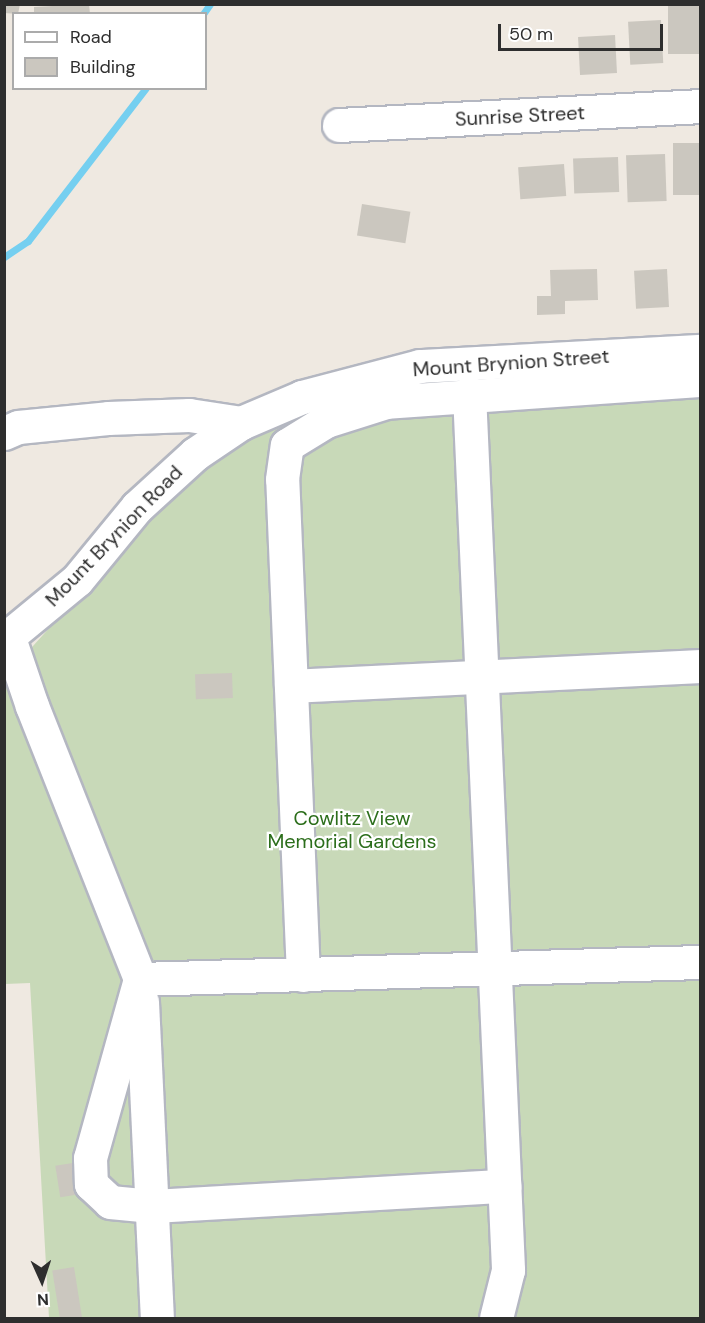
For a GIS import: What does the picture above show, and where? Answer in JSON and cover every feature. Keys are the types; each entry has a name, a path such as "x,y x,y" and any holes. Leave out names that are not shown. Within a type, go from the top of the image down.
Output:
{"street":[{"name":"Sunrise Street","path":"339,125 700,106"},
{"name":"Mount Brynion Street","path":"195,454 241,423 302,398 420,366 700,351"},
{"path":"303,975 282,479 287,445 326,421 386,402 469,393 700,380"},
{"path":"469,393 508,1270 496,1318"},
{"path":"4,433 18,427 108,418 189,416 241,423"},
{"name":"Mount Brynion Road","path":"6,642 77,580 137,507 195,454"},
{"path":"6,642 140,979 157,1318"},
{"path":"291,686 700,666"},
{"path":"140,979 700,962"},
{"path":"140,979 90,1158 91,1184 110,1202 152,1206 504,1186"}],"green space":[{"name":"Cowlitz View Memorial Gardens","path":"700,365 700,1318 49,1318 30,983 5,984 5,677 183,480 234,446 311,408"}],"building":[{"path":"4,4 20,4 18,12 4,13"},
{"path":"89,4 90,12 34,12 34,7"},
{"path":"668,6 700,6 700,54 668,54"},
{"path":"661,20 663,63 630,65 628,22"},
{"path":"615,35 617,73 580,75 578,37"},
{"path":"673,143 700,143 700,195 673,195"},
{"path":"665,154 667,201 628,202 626,155"},
{"path":"618,157 619,192 574,194 573,159"},
{"path":"564,164 566,196 520,199 518,167"},
{"path":"362,204 410,212 405,243 357,236"},
{"path":"597,269 598,300 565,301 565,314 537,315 537,296 551,296 550,270"},
{"path":"667,269 669,307 636,309 634,271"},
{"path":"232,673 233,698 196,699 195,674"},
{"path":"79,1162 84,1194 60,1197 55,1166"},
{"path":"74,1267 82,1318 60,1318 52,1270"}],"waterway":[{"path":"204,12 210,4"},
{"path":"4,257 28,241 144,90"}]}
